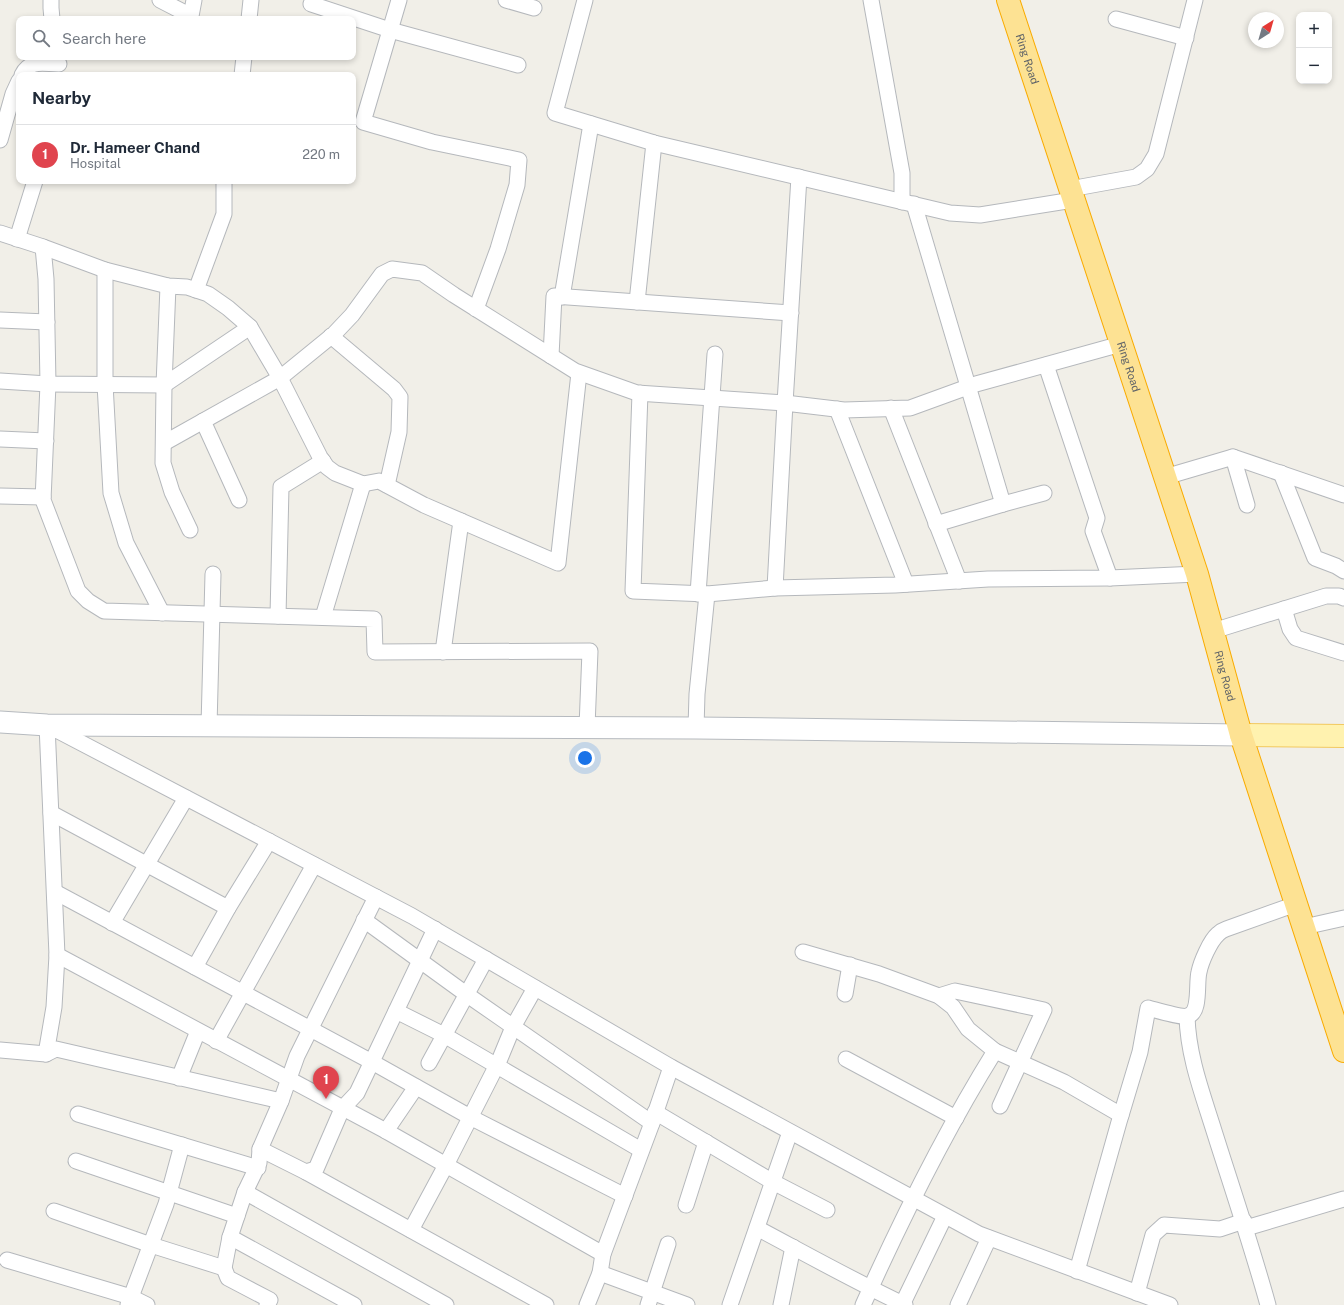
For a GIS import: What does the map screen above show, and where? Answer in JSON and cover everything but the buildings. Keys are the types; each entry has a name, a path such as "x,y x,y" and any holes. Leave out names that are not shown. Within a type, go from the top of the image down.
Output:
{"highway":[{"name":"Ring Road","path":"1008,0 1197,574 1242,735 1344,1051"}],"main road":[{"path":"1242,735 1344,736"}],"street":[{"path":"51,0 50,8 51,16"},
{"path":"160,0 191,16 194,0"},
{"path":"249,16 251,0"},
{"path":"399,0 363,122 432,142 519,160 515,192 498,249 476,309"},
{"path":"506,0 534,8"},
{"path":"585,0 555,113 654,143 799,178 950,213 980,214 1072,194 1136,177 1147,169 1156,154 1195,0"},
{"path":"871,0 908,203 969,387 1003,504"},
{"path":"311,4 347,16"},
{"path":"356,19 390,30 518,65"},
{"path":"1116,19 1186,38"},
{"path":"242,72 244,60"},
{"path":"24,72 26,67 34,63 59,65"},
{"path":"0,140 16,88"},
{"path":"562,297 591,124"},
{"path":"637,302 654,143"},
{"path":"775,588 799,178"},
{"path":"17,238 34,184"},
{"path":"196,290 224,214 224,184"},
{"path":"0,233 105,270 168,286 188,287 208,294 228,308 250,327 280,378 327,467 363,484 379,481 424,504 558,563 579,373"},
{"path":"43,247 46,279 48,384 43,500 78,591 88,601 104,611 374,619 374,652 590,650 587,727"},
{"path":"164,443 280,378 331,336 352,315 382,274 392,269 422,273 454,295 579,373 637,393 785,403 844,410 910,408 969,387 1121,344"},
{"path":"105,270 106,384 111,493 126,543 162,613"},
{"path":"168,286 164,385 163,463 172,492 190,530"},
{"path":"551,356 554,296 790,313"},
{"path":"0,320 47,322"},
{"path":"0,381 48,384 164,385 250,327"},
{"path":"331,336 394,389 400,397 399,432 387,485"},
{"path":"696,728 715,354"},
{"path":"1046,365 1098,518 1093,531 1110,578"},
{"path":"640,393 632,591 702,594 775,588 906,584 988,579 1110,578 1197,574"},
{"path":"891,408 959,581"},
{"path":"837,409 906,584"},
{"path":"203,421 239,500"},
{"path":"0,439 46,440"},
{"path":"1234,457 1247,505"},
{"path":"1165,477 1234,457 1344,495"},
{"path":"278,616 281,487 323,461"},
{"path":"1281,473 1315,558 1336,566 1344,571"},
{"path":"323,617 363,484"},
{"path":"936,524 1044,493"},
{"path":"0,496 43,496"},
{"path":"443,652 461,520"},
{"path":"209,726 213,574"},
{"path":"1213,631 1326,596 1338,596 1344,598"},
{"path":"1284,609 1290,629 1296,638 1344,652"},
{"path":"0,722 47,725 587,727 1242,735"},
{"path":"47,725 314,864 435,929 671,1067 979,1234 1170,1305"},
{"path":"46,1054 54,1007 57,955 47,725"},
{"path":"112,923 186,798"},
{"path":"51,813 228,908"},
{"path":"196,968 228,908 269,841"},
{"path":"216,1041 314,864"},
{"path":"55,892 372,1062 470,1118 625,1196"},
{"path":"272,1303 228,1278 224,1268 230,1237 245,1192 258,1168 260,1149 281,1101 297,1056 376,897"},
{"path":"1077,1271 1140,1052 1148,1008 1181,1016 1187,1016 1194,1010 1197,999 1198,973 1203,958 1217,934 1226,929 1296,904"},
{"path":"1304,927 1344,918"},
{"path":"364,920 513,1027 654,1117 706,1142 773,1182 828,1210"},
{"path":"306,1172 316,1169 342,1109 357,1093 435,929"},
{"path":"803,952 879,974 938,996 953,1007 968,1029 995,1051 1064,1082 1121,1115"},
{"path":"57,955 342,1109 386,1131 603,1254"},
{"path":"429,1063 486,959"},
{"path":"845,994 850,965"},
{"path":"411,1230 470,1118 496,1066 513,1027 535,988"},
{"path":"938,996 955,991 1044,1010 1000,1106"},
{"path":"396,1011 444,1035 641,1150"},
{"path":"1187,1016 1189,1046 1197,1077 1245,1225 1268,1305"},
{"path":"178,1078 198,1031"},
{"path":"0,1050 46,1054 56,1049 281,1101"},
{"path":"863,1305 912,1198 969,1093 995,1051"},
{"path":"846,1059 956,1118"},
{"path":"587,1305 600,1273 603,1254 671,1067"},
{"path":"386,1131 416,1087"},
{"path":"78,1114 258,1168"},
{"path":"730,1305 790,1132"},
{"path":"686,1205 706,1142"},
{"path":"129,1301 170,1193 182,1145"},
{"path":"260,1149 306,1172 546,1305"},
{"path":"76,1161 237,1216"},
{"path":"245,1192 446,1305"},
{"path":"1137,1293 1153,1235 1164,1225 1220,1230 1245,1225 1344,1199"},
{"path":"54,1212 224,1268"},
{"path":"757,1228 870,1289 903,1305 945,1216"},
{"path":"230,1237 333,1300 354,1305"},
{"path":"958,1305 989,1238"},
{"path":"650,1299 668,1244"},
{"path":"781,1305 794,1247"},
{"path":"7,1260 129,1301 147,1305"},
{"path":"600,1273 650,1299 687,1305"}],"place":[{"name":"Dr. Hameer Chand","path":"326,1099"}]}
